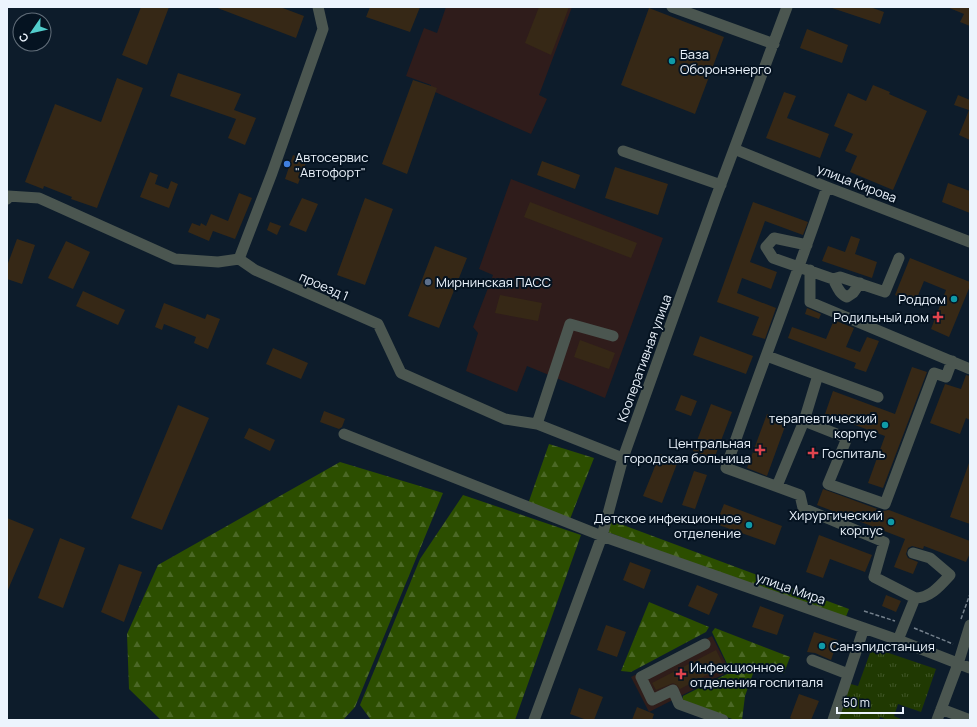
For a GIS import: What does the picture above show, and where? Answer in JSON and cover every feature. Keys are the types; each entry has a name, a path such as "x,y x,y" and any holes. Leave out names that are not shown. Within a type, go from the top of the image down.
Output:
{"street":[{"path":"7,199 8,196 39,198 175,260 218,262 239,259 272,173 323,29 318,7"},
{"path":"672,7 774,44"},
{"name":"Кооперативная улица","path":"534,720 602,536 622,458 787,7"},
{"name":"улица Кирова","path":"734,150 970,242"},
{"path":"623,151 721,185"},
{"path":"827,187 807,245 805,269 810,302 970,369"},
{"path":"807,245 774,238 766,247 773,258 833,279 840,277 885,292 899,258"},
{"name":"проезд 1","path":"239,259 255,270 378,324 401,373 505,419 537,424 622,458"},
{"path":"805,269 746,408 726,468 800,495 803,508 884,542 874,577 914,598 922,598 936,590 950,575 930,558 913,553"},
{"path":"833,279 840,292 847,297 853,293 860,283"},
{"path":"537,424 570,324 613,336"},
{"path":"767,356 878,397"},
{"path":"804,420 847,438 828,484 885,504 934,373 946,377 952,361"},
{"path":"777,486 804,420 818,375"},
{"name":"улица Мира","path":"344,434 602,536 898,640 970,668"},
{"path":"898,640 905,625 914,598"},
{"path":"937,720 958,664 970,625"},
{"path":"833,720 864,628"},
{"path":"705,644 641,677 652,700 673,690 679,704 723,720"},
{"path":"812,660 848,674"},
{"path":"941,709 970,720"}],"path":[{"path":"864,611 962,647"}],"shaded area":[{"path":"446,7 572,7 539,95 547,99 531,134 435,92 431,89 431,85 406,76 424,28 437,33"},
{"path":"511,179 663,238 605,398 527,366 517,392 466,371 478,333 473,327 493,275 479,269"},
{"name":"Инфекционное отделения госпиталя","path":"712,636 730,671 649,712 631,677"}],"green space":[{"path":"549,444 594,458 570,519 528,504"},
{"path":"340,462 443,493 355,707 343,720 161,720 129,689 127,634 158,565"},
{"path":"463,495 581,535 515,720 371,720 360,705 420,559"},
{"path":"607,519 849,609 845,619 602,530"},
{"path":"649,602 709,627 706,632 631,672 621,671"},
{"path":"715,628 790,657 784,673 756,665 745,696 742,720 735,720 682,701 683,696 731,672 712,632"},
{"path":"865,645 936,669 921,712 898,704 894,716 903,720 888,720 880,717 879,720 835,720 847,683 858,686 870,653 861,650"}],"building":[{"path":"141,7 169,7 147,65 122,55"},
{"path":"215,7 280,7 304,16 296,38"},
{"path":"370,7 420,7 410,32 366,17"},
{"path":"539,7 569,7 551,55 525,43"},
{"path":"832,7 870,7 884,12 880,24"},
{"path":"947,7 970,7 970,26 960,22 964,14"},
{"name":"База Оборонэнерго","path":"649,8 724,37 695,114 621,85"},
{"path":"807,29 848,45 842,63 800,48"},
{"path":"178,73 241,94 234,110 256,118 245,145 228,138 236,119 170,96"},
{"path":"117,78 143,88 97,208 71,199 72,197 44,186 43,189 25,182 55,104 101,122"},
{"path":"413,80 437,88 407,174 382,164"},
{"path":"873,85 927,111 893,190 850,172 857,156 845,151 853,134 834,126 848,93 866,101"},
{"path":"784,92 796,96 787,118 829,134 820,158 766,138"},
{"path":"958,95 970,100 970,140 959,135 969,110 954,105"},
{"path":"293,155 307,160 298,184 285,179"},
{"path":"542,161 580,175 575,189 537,175"},
{"path":"615,167 668,184 658,215 605,198"},
{"path":"150,172 158,175 155,184 168,189 171,181 178,184 169,208 140,197"},
{"path":"948,183 970,191 970,213 942,202"},
{"path":"239,193 252,198 235,239 213,231 209,241 188,232 192,223 200,226 201,223 206,226 211,214 228,221"},
{"path":"302,198 318,204 306,232 289,225"},
{"path":"365,198 393,209 365,285 337,275"},
{"path":"530,202 637,243 631,258 524,217"},
{"path":"753,202 808,222 803,235 765,221 750,262 777,272 771,289 742,278 737,293 776,308 765,339 752,335 759,317 717,302"},
{"path":"270,222 281,226 277,235 267,230"},
{"path":"851,236 860,239 855,254 877,262 872,278 822,261 828,246 845,252"},
{"path":"17,239 35,245 22,284 7,279 7,266"},
{"path":"66,241 90,252 73,289 48,278"},
{"path":"435,246 467,258 439,328 408,316"},
{"name":"Роддом","path":"910,258 970,282 970,286 949,337 931,329 946,290 924,281 915,303 895,295"},
{"path":"83,291 125,310 118,325 76,306"},
{"path":"500,295 542,303 538,321 495,313"},
{"path":"164,303 205,319 207,314 220,319 208,349 194,343 196,337 164,324 162,330 155,327"},
{"path":"807,308 821,314 819,319 805,314"},
{"path":"834,320 854,328 846,347 860,352 867,337 879,341 866,372 854,368 856,363 788,338 792,327 826,339"},
{"path":"700,336 753,356 746,374 693,355"},
{"path":"580,340 615,353 609,369 574,357"},
{"path":"273,348 308,363 301,379 266,364"},
{"name":"терапевтический корпус","path":"912,367 927,372 883,488 868,483 885,436 825,414 833,391 895,414"},
{"path":"966,375 970,376 970,420 966,418 960,434 930,423 945,384 961,389"},
{"path":"681,395 697,401 691,416 675,410"},
{"path":"711,404 732,412 714,459 693,451"},
{"path":"178,405 209,418 162,530 131,518"},
{"path":"324,411 345,419 342,427 339,429 320,422"},
{"path":"767,414 787,421 767,476 747,468"},
{"path":"249,428 275,440 270,451 244,438"},
{"path":"660,454 678,461 662,503 643,496"},
{"path":"970,463 970,524 950,517"},
{"path":"694,471 707,475 695,509 682,505"},
{"name":"Хирургический корпус","path":"823,489 883,511 889,510 970,541 970,553 966,562 924,546 923,549 912,546 908,548 906,554 908,558 918,562 913,574 894,567 905,539 817,505"},
{"name":"Детское инфекционное отделение","path":"724,504 782,526 775,545 716,524"},
{"path":"7,518 34,529 7,592"},
{"path":"819,535 872,555 865,572 830,559 823,578 806,572"},
{"path":"60,538 85,548 63,608 38,598"},
{"path":"630,562 651,570 644,589 623,580"},
{"path":"119,564 142,572 124,622 101,612"},
{"path":"697,585 718,594 709,615 688,606"},
{"path":"886,595 901,601 896,612 882,606"},
{"path":"760,606 784,615 777,635 752,627"},
{"path":"606,625 626,632 617,657 597,650"},
{"name":"Санэпидстанция","path":"814,632 838,640 831,660 815,653 807,652"},
{"path":"716,650 724,666 680,689 673,683 656,690 652,683"},
{"path":"579,688 603,697 594,720 587,720 570,714"},
{"path":"799,694 819,701 811,720 794,720 790,718"},
{"path":"637,707 654,714 652,720 632,720"}],"place":[{"name":"База Оборонэнерго","path":"672,61"},
{"name":"Автосервис \"Автофорт\"","path":"287,164"},
{"name":"Мирнинская ПАСС","path":"428,282"},
{"name":"Роддом","path":"954,299"},
{"name":"Родильный дом","path":"938,317"},
{"name":"терапевтический корпус","path":"885,425"},
{"name":"Центральная городская больница","path":"760,450"},
{"name":"Госпиталь","path":"813,453"},
{"name":"Хирургический корпус","path":"891,522"},
{"name":"Детское инфекционное отделение","path":"749,525"},
{"name":"Санэпидстанция","path":"822,646"},
{"name":"Инфекционное отделения госпиталя","path":"681,674"}]}
